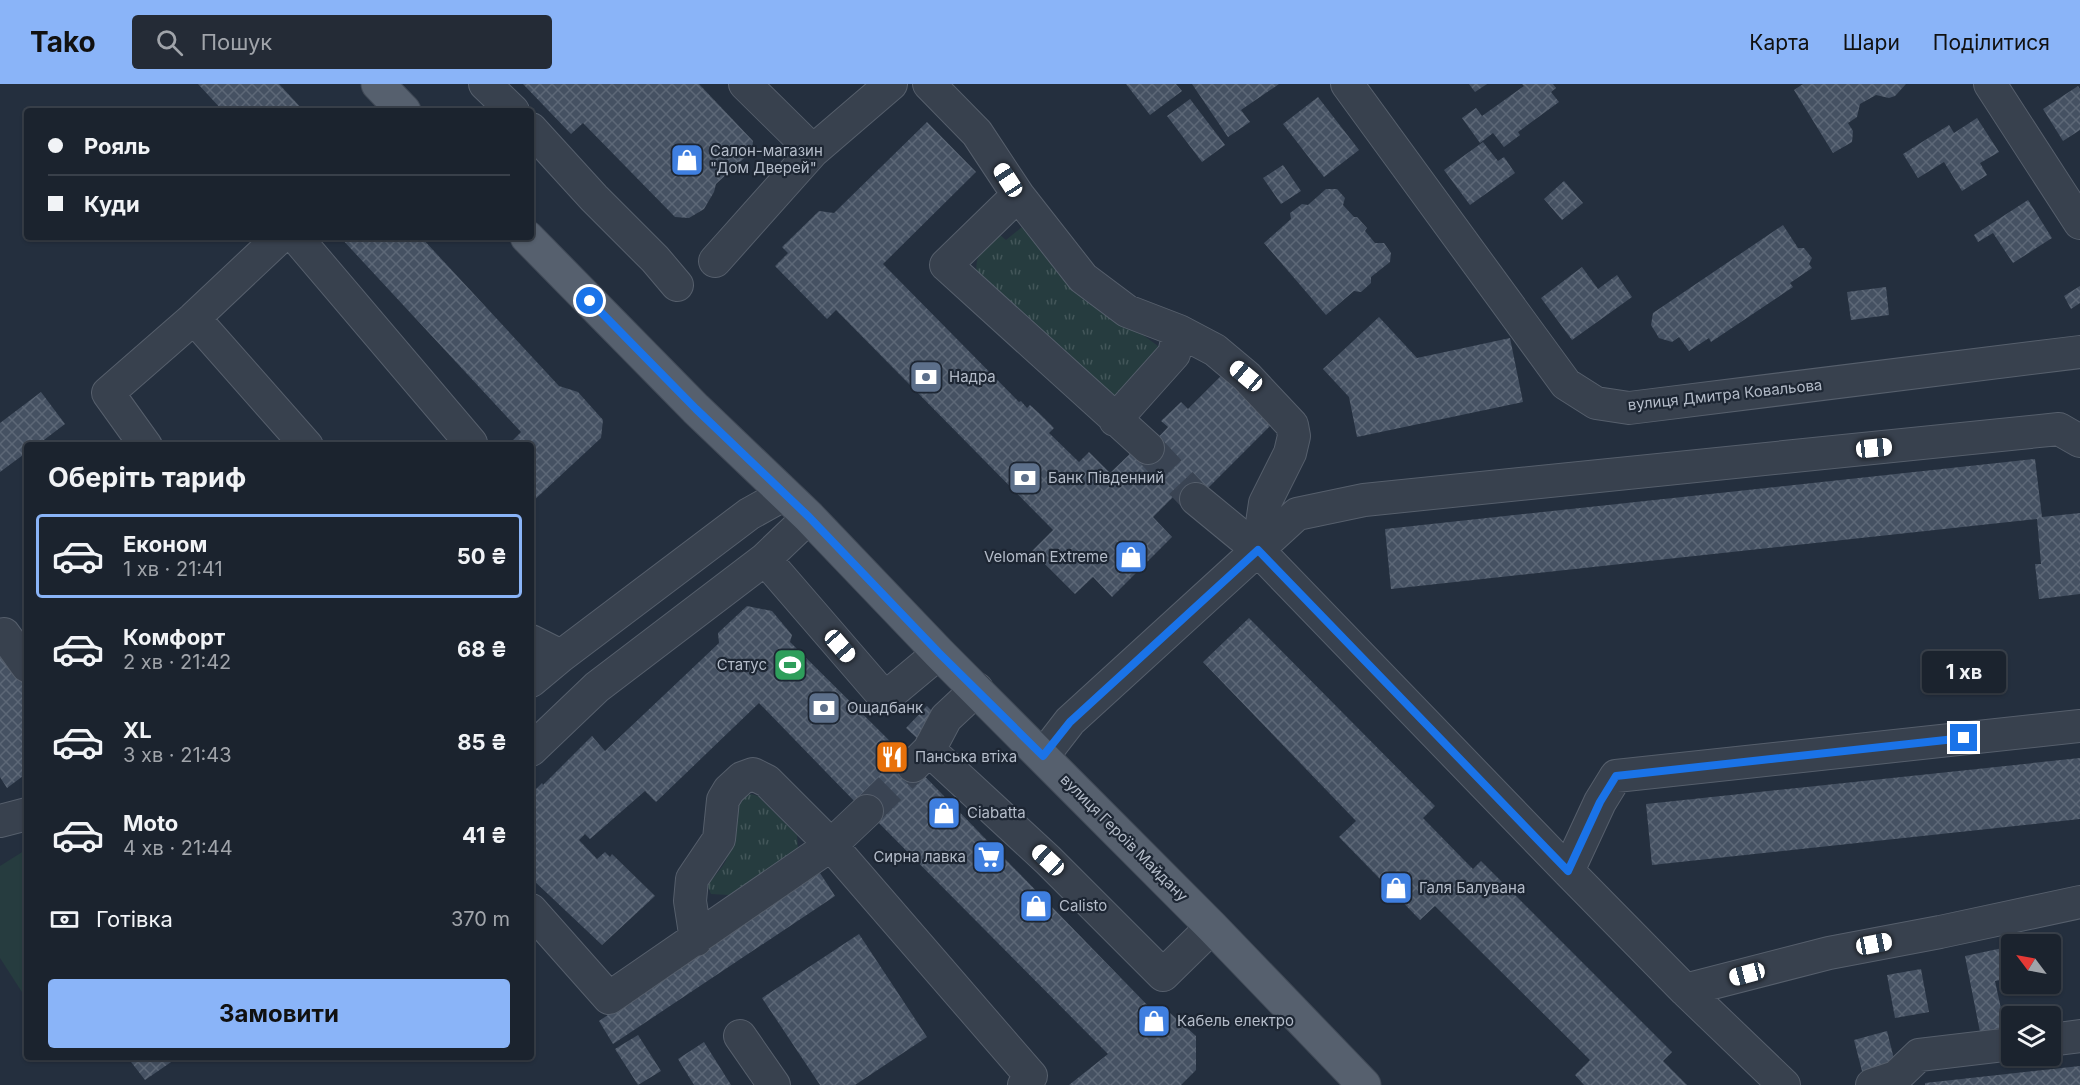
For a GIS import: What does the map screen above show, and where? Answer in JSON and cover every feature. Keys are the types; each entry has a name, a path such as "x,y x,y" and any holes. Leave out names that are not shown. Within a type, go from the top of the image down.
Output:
{"main road":[{"path":"378,84 401,108"},
{"name":"вулиця Героїв Майдану","path":"530,240 696,409 809,517 939,653 1212,927 1359,1084"}],"street":[{"path":"485,84 510,108"},
{"path":"745,84 813,151"},
{"path":"716,261 813,151 891,84"},
{"path":"929,84 977,133 1018,195 1083,278 1126,311 1179,331 1215,350 1246,376 1292,424 1294,436 1290,453 1265,503 1258,550"},
{"name":"вулиця Дмитра Ковальова","path":"1347,84 1566,384 1596,403 1629,408 2080,352"},
{"path":"1990,84 2080,223"},
{"path":"534,132 677,285"},
{"path":"1018,195 946,265 1148,448"},
{"path":"143,442 108,393 194,318 277,240"},
{"path":"299,240 470,442"},
{"path":"194,318 303,442"},
{"path":"1115,420 1174,354 1179,331"},
{"path":"1043,756 1078,713 1297,514 1364,500 2059,429 2080,441"},
{"path":"534,678 749,514 784,494"},
{"path":"1196,499 1258,550 1568,871 1685,990 1784,1085"},
{"path":"534,747 597,687 765,559 809,517"},
{"path":"765,559 885,698 939,653"},
{"path":"4,634 24,662"},
{"path":"534,642 561,656"},
{"path":"977,690 946,718 921,758 1048,860 1163,975 1212,927"},
{"path":"1568,871 1600,802 1616,776 2080,726"},
{"path":"696,940 690,901 692,879 719,839 723,800 742,777 753,774 767,781 831,845 1031,1076 1024,1085"},
{"path":"534,913 609,998 831,845 867,811"},
{"path":"0,821 24,815"},
{"path":"1685,990 1829,952 1941,932 2080,902"},
{"path":"740,1036 774,1085"},
{"path":"2061,1039 2080,1036"},
{"path":"1872,1085 1896,1077 1919,1055 2001,1045"}],"green space":[{"path":"1022,227 1080,289 1158,346 1161,353 1133,390 1109,400 978,279 978,258 984,249 1000,235 1006,240"},
{"path":"751,794 758,796 797,835 798,848 738,891 729,895 711,894 707,885 727,858 736,806"},
{"path":"24,851 24,995 0,958 0,866"}],"building":[{"path":"198,84 279,84 301,108 220,108"},
{"path":"523,84 699,84 753,141 752,151 716,184 704,209 689,218 675,217 583,123 571,134"},
{"path":"1126,84 1176,84 1182,91 1150,115"},
{"path":"1192,84 1279,84 1241,110 1250,122 1228,137"},
{"path":"1469,84 1487,84 1475,92"},
{"path":"1522,84 1553,84 1556,88 1551,92 1559,102 1518,132 1520,135 1504,147 1493,133 1480,143 1462,118 1476,108 1482,116 1524,86"},
{"path":"1803,84 1906,84 1895,96 1889,98 1876,95 1860,104 1857,117 1848,123 1853,131 1852,142 1833,153 1794,90"},
{"path":"2078,86 2080,89 2080,130 2063,141 2043,109"},
{"path":"1318,97 1359,150 1324,177 1283,124"},
{"path":"1190,99 1225,145 1202,162 1167,116"},
{"path":"1977,118 1999,152 1980,163 1987,175 1962,191 1944,162 1918,178 1903,154 1949,125 1954,133"},
{"path":"927,122 976,172 883,264 1019,402 1021,401 1027,408 1030,405 1054,428 1049,433 1079,462 1089,452 1110,473 1133,451 1148,448 1168,427 1161,421 1181,402 1188,409 1223,374 1272,424 1187,509 1174,496 1153,517 1172,537 1112,597 1093,577 1075,594 1032,551 1053,530 836,310 827,319 775,266 788,253 782,247 819,211 834,213"},
{"path":"1483,142 1498,161 1504,157 1515,173 1470,205 1444,170"},
{"path":"1283,165 1301,191 1281,204 1263,178"},
{"path":"1564,181 1583,203 1562,220 1544,199"},
{"path":"1326,189 1337,189 1345,198 1343,205 1367,228 1365,231 1375,243 1384,243 1391,253 1390,262 1371,277 1371,283 1361,292 1354,291 1326,315 1264,243 1291,219 1290,213 1302,204 1308,205"},
{"path":"2028,200 2052,238 2013,263 1993,233 1978,242 1974,235"},
{"path":"1783,225 1798,248 1804,248 1812,258 1809,264 1812,268 1790,283 1793,287 1711,342 1709,338 1689,351 1679,337 1672,342 1659,338 1651,325 1653,313"},
{"path":"343,240 424,240 559,386 578,392 603,420 601,438 534,500 534,442 511,442 521,432"},
{"path":"1582,267 1598,289 1617,275 1632,297 1572,340 1541,298"},
{"path":"2080,286 2080,303 2071,309 2064,296"},
{"path":"1886,287 1889,315 1851,320 1847,292"},
{"path":"1379,317 1417,358 1510,338 1523,402 1357,437 1349,397 1323,369"},
{"path":"41,392 65,424 41,442 24,442 24,454 0,472 0,423"},
{"path":"2035,459 2042,517 2080,513 2080,594 2039,599 2035,564 2041,564 2037,519 1391,589 1385,529"},
{"path":"747,606 772,611 792,635 790,642 907,758 1154,1012 1161,1005 1196,1036 1196,1070 1181,1085 1069,1085 1108,1054 759,703 656,802 645,791 590,839 585,834 579,840 597,859 605,852 610,857 612,854 655,896 602,945 534,881 534,791 542,783 543,785 592,736 605,751 719,643 718,633"},
{"path":"1249,618 1435,806 1423,818 1473,869 1481,861 1672,1052 1663,1061 1687,1085 1584,1085 1575,1075 1590,1060 1435,906 1420,920 1339,837 1356,821 1203,662"},
{"path":"0,649 24,681 24,775 7,788 0,777"},
{"path":"927,706 938,717 917,738 906,728"},
{"path":"2080,758 2080,819 1652,865 1646,804"},
{"path":"820,873 835,896 613,1044 599,1021"},
{"path":"859,934 927,1037 855,1085 820,1085 762,998"},
{"path":"2001,948 2001,980 1995,981 2001,1009 2001,1028 1980,1032 1965,956"},
{"path":"1921,969 1929,1012 1895,1018 1887,975"},
{"path":"1887,1031 1895,1063 1862,1071 1854,1040"},
{"path":"638,1035 661,1071 638,1085 615,1049"},
{"path":"704,1042 731,1085 694,1085 678,1059"},
{"path":"130,1060 174,1060 145,1080"},
{"path":"2080,1066 2080,1085 1925,1085 1925,1083"}],"tunnel":[{"path":"1148,448 1196,499"},
{"path":"867,811 913,766"}],"place":[{"name":"Салон-магазин \"Дом Дверей\"","path":"687,160"},
{"name":"Надра","path":"926,377"},
{"name":"Банк Південний","path":"1025,478"},
{"name":"Veloman Extreme","path":"1131,557"},
{"name":"Статус","path":"790,665"},
{"name":"Ощадбанк","path":"824,708"},
{"name":"Панська втіха","path":"892,757"},
{"name":"Ciabatta","path":"944,813"},
{"name":"Сирна лавка","path":"989,857"},
{"name":"Галя Балувана","path":"1396,888"},
{"name":"Calisto","path":"1036,906"},
{"name":"Кабель електро","path":"1154,1021"}],"route":[{"path":"590,301 696,409 809,517 939,653 1043,756 1070,722 1125,669 1258,550 1568,871 1600,802 1616,776 1964,738"}]}
